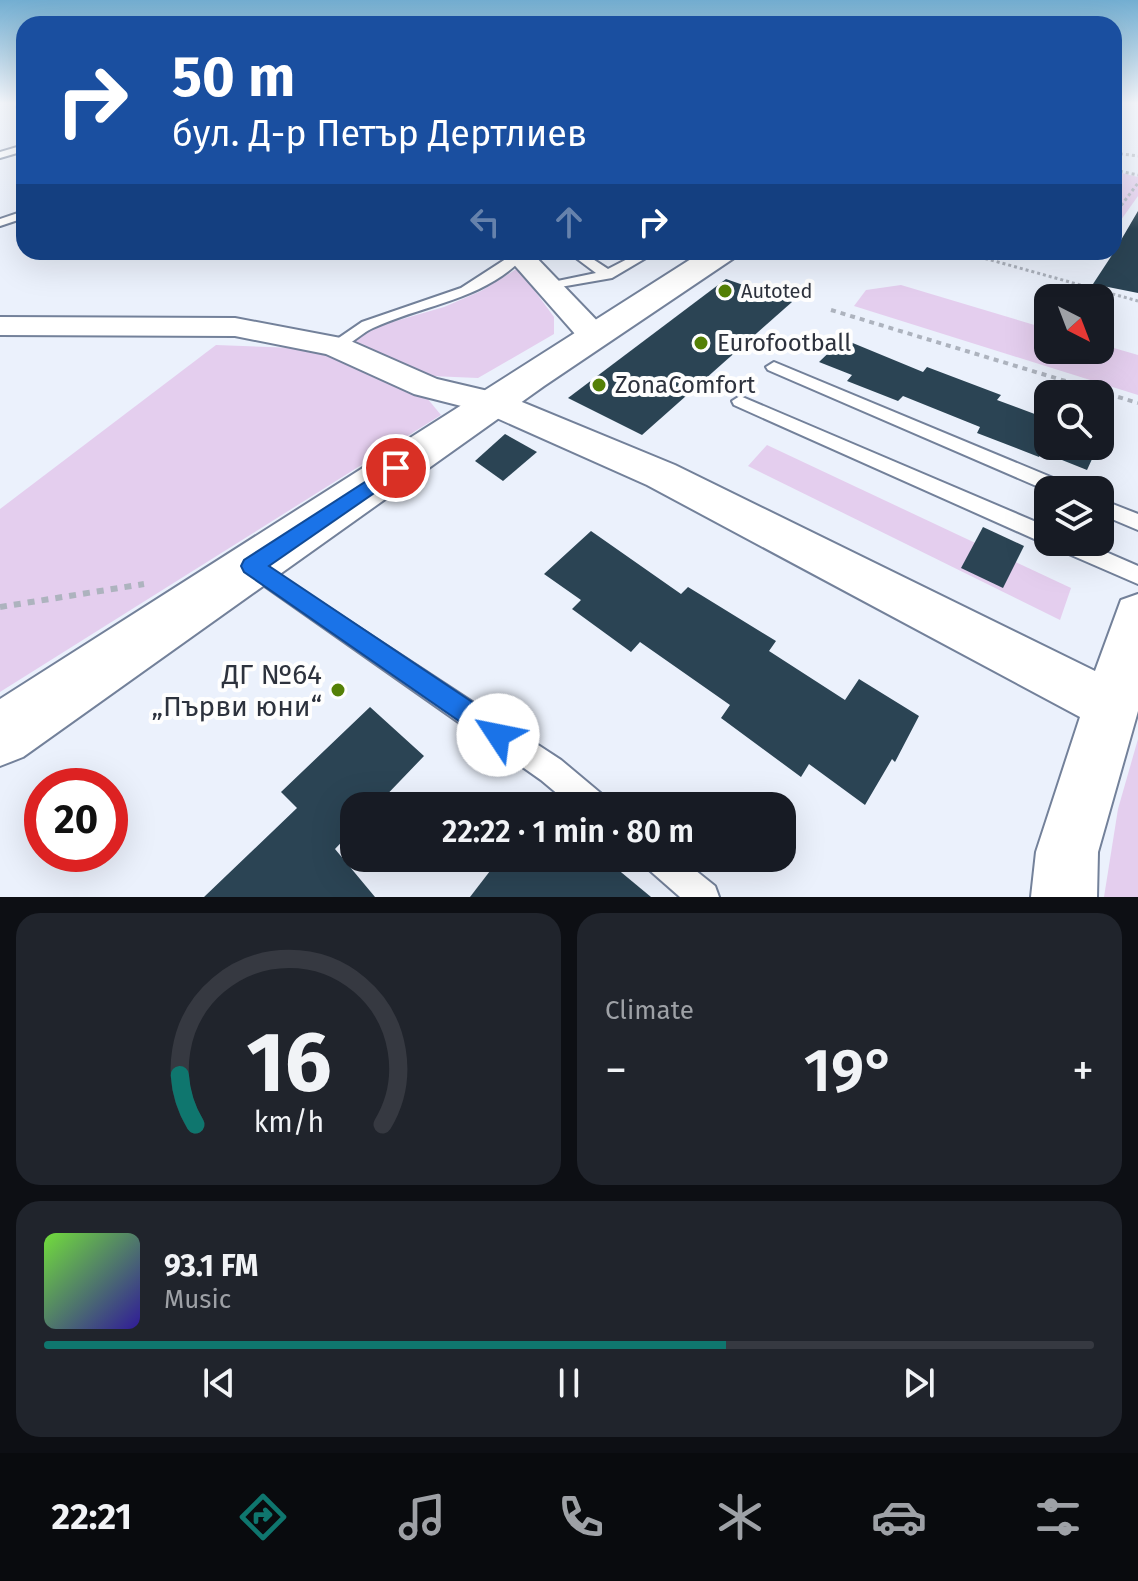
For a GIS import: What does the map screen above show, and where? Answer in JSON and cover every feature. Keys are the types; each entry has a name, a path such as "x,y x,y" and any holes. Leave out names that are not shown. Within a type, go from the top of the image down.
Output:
{"main road":[{"path":"0,735 711,260"}],"street":[{"path":"523,260 594,336"},
{"path":"0,326 235,327 335,346 426,387 493,403 661,475 1113,707"},
{"path":"1064,897 1067,852 1113,707 1138,614"}],"lane":[{"path":"335,346 369,324 453,299 477,288 511,260"},
{"path":"585,260 607,275"},
{"path":"548,287 607,275 634,260"},
{"path":"774,367 1034,478"},
{"path":"740,401 1034,530"},
{"path":"1114,512 1138,522"},
{"path":"1094,556 1138,575"},
{"path":"252,566 551,770 577,792"},
{"path":"674,872 704,897"}],"path":[{"path":"1122,205 1138,185"},
{"path":"991,260 1138,301"},
{"path":"831,310 1138,403"},
{"path":"0,607 151,583"}],"shaded area":[{"path":"1122,173 1138,177 1138,196 1122,219"},
{"path":"518,268 554,317 554,334 478,378 431,376 349,343 375,327 444,307 481,291"},
{"path":"901,285 1034,325 1034,362 854,306 866,290"},
{"path":"216,345 326,349 422,392 441,415 0,692 0,509"},
{"path":"1114,348 1138,355 1138,395 1114,387 1114,380 1090,380 1039,364 1114,364"},
{"path":"767,445 1071,588 1060,620 748,466"},
{"path":"1138,739 1138,897 1104,897 1118,809"}],"building":[{"path":"1138,211 1138,293 1114,288 1114,284 1093,284 1109,260 1122,260 1122,238"},
{"path":"726,279 792,302 642,435 568,398"},
{"path":"843,339 923,372 927,367 1001,395 997,400 1034,414 1034,455 977,433 980,427 903,396 898,401 847,381 852,375 819,362"},
{"path":"505,434 537,452 503,481 475,461"},
{"path":"1062,460 1092,460 1087,470"},
{"path":"983,527 1024,546 1003,588 961,568"},
{"path":"591,531 681,594 688,587 776,641 769,651 845,700 859,679 919,716 895,762 892,759 865,805 809,764 801,777 721,718 730,705 640,642 631,652 572,609 581,600 544,574"},
{"path":"370,707 424,756 389,792 340,792 340,844 335,849 340,855 340,872 354,872 375,897 204,897 297,808 281,792"},
{"path":"489,872 621,872 651,897 470,897"}],"place":[{"name":"Autoted","path":"725,291"},
{"name":"Eurofootball","path":"701,343"},
{"name":"ZonaComfort","path":"599,385"},
{"name":"ДГ №64 „Първи юни“","path":"338,690"}],"route":[{"path":"396,468 252,566 498,735"}]}
